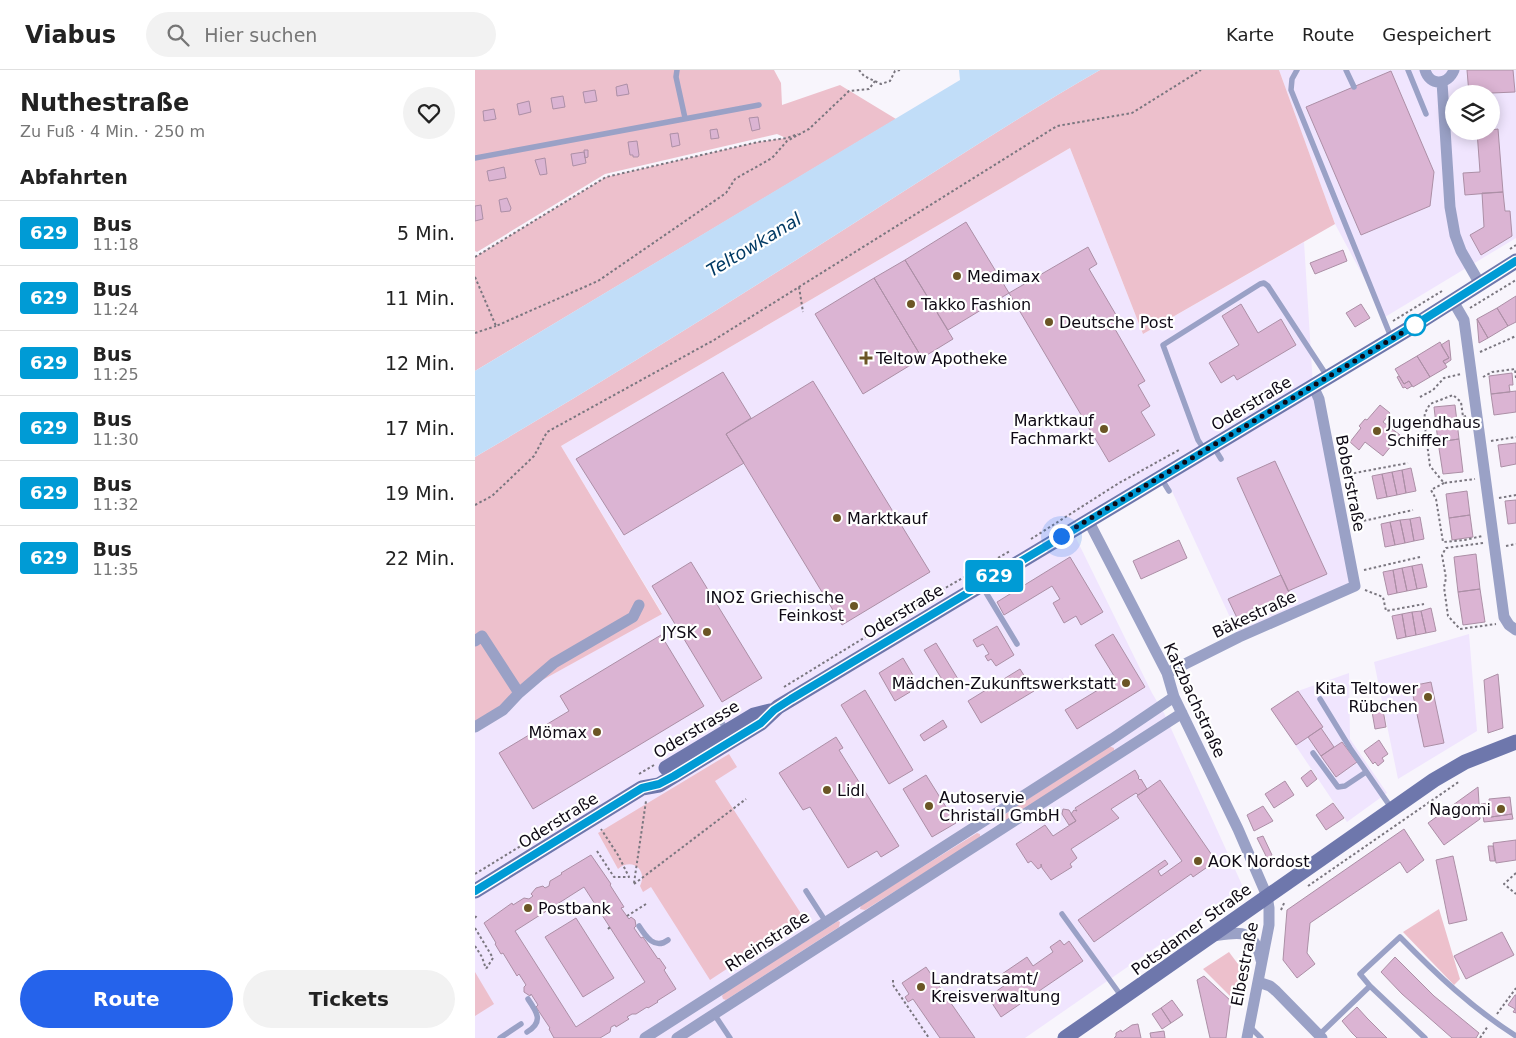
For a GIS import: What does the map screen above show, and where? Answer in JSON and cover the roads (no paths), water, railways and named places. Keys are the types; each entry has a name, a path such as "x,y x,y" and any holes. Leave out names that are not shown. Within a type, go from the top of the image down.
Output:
{"main road":[{"name":"Oderstraße","path":"475,891 644,795 659,784 761,723 774,710 1088,520 1165,484 1327,377 1392,339 1457,308 1480,284 1516,262"},
{"name":"Potsdamer Straße","path":"1065,1038 1434,780 1465,762 1516,743"}],"street":[{"path":"1425,70 1429,78 1436,82 1442,82 1451,77 1455,70"},
{"path":"1442,82 1450,207 1455,235 1461,251 1480,284"},
{"path":"1457,308 1463,320 1466,339 1504,617 1509,625 1516,630"},
{"name":"Boberstraße","path":"1313,386 1319,399 1355,586"},
{"name":"Katzbachstraße","path":"1088,520 1167,673 1174,697 1238,829 1267,896"},
{"name":"Bäkestraße","path":"1167,673 1239,637 1355,586"},
{"path":"475,727 503,710 519,693 554,663 633,616 639,605"},
{"path":"475,641 482,636 519,693"},
{"name":"Rheinstraße","path":"645,1038 1112,739 1174,697"},
{"name":"Rheinstraße","path":"677,1038 1182,713"},
{"path":"1112,739 1121,754"},
{"path":"985,820 995,835"},
{"name":"Elbestraße","path":"1248,1032 1270,915 1267,896"},
{"path":"847,909 856,923"},
{"path":"1212,936 1242,933 1252,938 1259,951 1262,964"},
{"path":"1258,982 1270,986 1276,991 1320,1036"},
{"path":"705,1000 714,1014"}],"lane":[{"path":"677,70 676,77 685,118"},
{"path":"1297,70 1292,79 1291,90 1392,339"},
{"path":"1346,70 1354,86"},
{"path":"1408,70 1426,114"},
{"path":"475,158 759,105"},
{"path":"1213,452 1198,440 1163,345 1259,284 1264,283 1268,286 1327,377"},
{"path":"980,584 1017,644"},
{"path":"1321,699 1366,772 1392,809"},
{"path":"717,715 733,739"},
{"path":"1313,753 1337,787 1345,786 1366,772"},
{"path":"806,892 826,922"},
{"path":"1062,914 1123,999"},
{"path":"639,926 650,941 655,944 664,943 668,940"},
{"path":"1425,1038 1370,986 1360,974 1400,937 1443,981 1492,1021 1516,1036"},
{"path":"1320,1036 1370,986"},
{"path":"527,1032 534,1028 537,1021 537,1013 528,999"},
{"path":"714,1014 730,1038"},
{"path":"500,1038 521,1024"},
{"path":"1248,1032 1261,1038"}],"water":[{"name":"Teltowkanal","path":"959,70 1100,70 1009,125 764,281 475,457 475,371 960,80"}],"place":[{"name":"Medimax","path":"957,276"},
{"name":"Takko Fashion","path":"911,304"},
{"name":"Deutsche Post","path":"1049,322"},
{"name":"Teltow Apotheke","path":"866,358"},
{"name":"Marktkauf Fachmarkt","path":"1104,429"},
{"name":"Jugendhaus Schiffer","path":"1377,431"},
{"name":"Marktkauf","path":"837,518"},
{"name":"INOΣ Griechische Feinkost","path":"854,606"},
{"name":"JYSK","path":"707,632"},
{"name":"Mädchen-Zukunftswerkstatt","path":"1126,683"},
{"name":"Kita Teltower Rübchen","path":"1428,697"},
{"name":"Mömax","path":"597,732"},
{"name":"Lidl","path":"827,790"},
{"name":"Autoservie Christall GmbH","path":"929,806"},
{"name":"Nagomi","path":"1501,809"},
{"name":"AOK Nordost","path":"1198,861"},
{"name":"Postbank","path":"528,908"},
{"name":"Landratsamt/ Kreisverwaltung","path":"921,987"}]}
